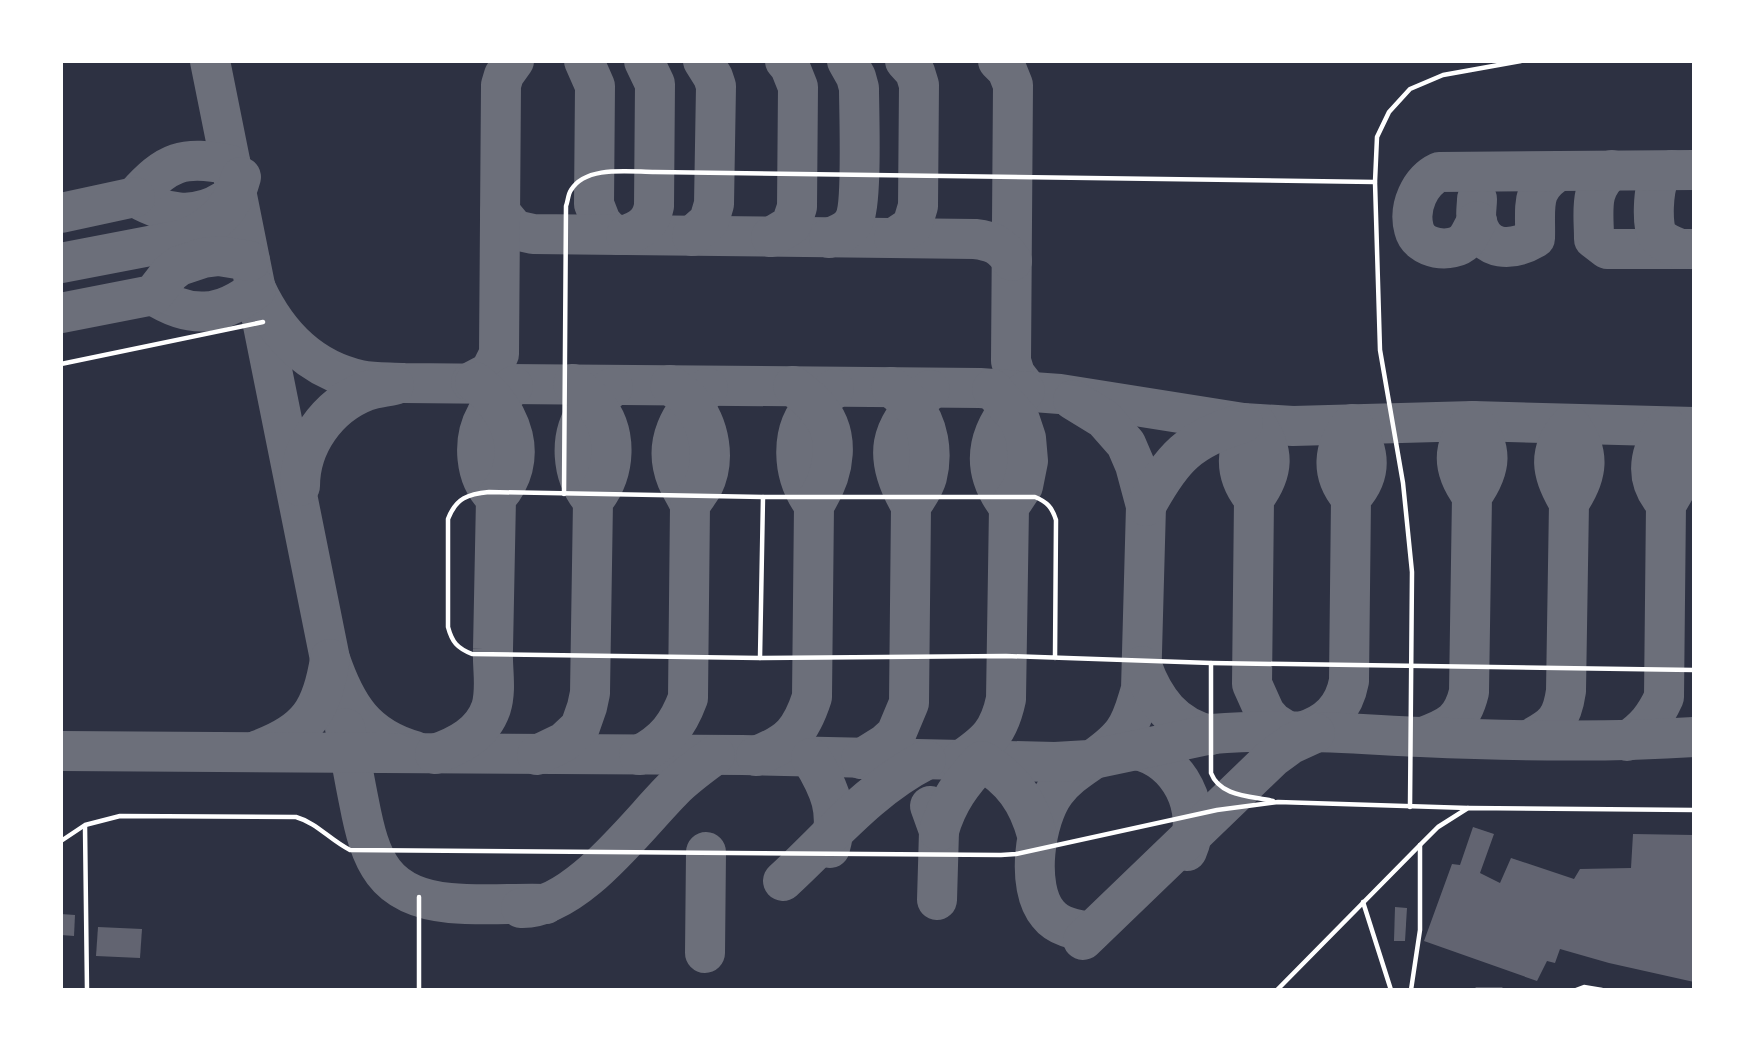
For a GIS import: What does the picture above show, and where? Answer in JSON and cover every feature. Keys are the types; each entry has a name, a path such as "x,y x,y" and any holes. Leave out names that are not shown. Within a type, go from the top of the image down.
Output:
{"lane":[{"path":"1410,807 1412,572 1404,483 1380,350 1375,182 1377,138 1388,112 1410,89 1443,75 1521,61"},
{"path":"564,494 566,206 570,190 581,180 608,172 667,172 1375,182"},
{"path":"61,364 262,322"},
{"path":"1055,658 1057,532 1053,509 1045,501 1035,497 472,494 453,506 448,519 448,627 451,639 458,649 472,654 1055,658 1694,670"},
{"path":"760,658 763,496"},
{"path":"1211,663 1212,773 1215,782 1228,791 1278,802"},
{"path":"61,841 85,825 120,816 296,817 311,821 337,844 350,850 1001,855 1217,810 1278,802 1410,807 1694,810"},
{"path":"1277,990 1438,827 1468,808"},
{"path":"85,825 87,990"},
{"path":"1411,990 1420,930 1420,845"},
{"path":"419,897 419,990"},
{"path":"1363,902 1391,990"},
{"path":"1576,990 1584,987 1602,990"},
{"path":"1476,990 1502,990"}],"building":[{"path":"1473,827 1494,834 1480,873 1500,883 1511,858 1574,879 1580,869 1631,868 1633,834 1694,835 1694,982 1560,949 1555,963 1547,961 1537,981 1424,941 1452,864 1460,865"},
{"path":"1395,907 1407,908 1405,941 1394,941"},
{"path":"61,914 75,915 74,936 61,935"},
{"path":"98,927 142,929 140,958 96,956"}],"taxiway":[{"path":"210,61 330,659 351,705 370,728 398,745 415,751"},
{"path":"471,382 490,372 499,354 501,85 504,75 514,61"},
{"path":"584,61 595,86 594,204 601,222 609,231 618,235"},
{"path":"626,235 645,225 654,206 655,84 644,61"},
{"path":"692,236 709,221 714,204 716,86 703,61"},
{"path":"771,237 791,225 797,207 798,87 785,61"},
{"path":"829,238 852,224 858,200 859,88 847,61"},
{"path":"894,238 912,226 918,206 919,85 915,72 905,61"},
{"path":"998,61 1007,70 1013,85 1011,361 1015,374 1029,392"},
{"path":"135,197 157,175 177,164 200,161 231,165"},
{"path":"1612,170 1604,177 1596,193 1593,210 1594,239 1607,249 1694,249"},
{"path":"1672,170 1662,176 1657,184 1654,223 1659,237 1680,249"},
{"path":"1477,221 1467,239 1459,245 1436,248 1422,242 1417,236 1413,221 1414,204 1421,188 1439,172 1694,170"},
{"path":"1477,199 1477,222 1486,239 1500,246 1518,245 1535,238 1538,192 1543,184 1559,171"},
{"path":"61,263 186,239 221,215 233,198 241,177"},
{"path":"135,197 168,211 190,213 202,211 224,201"},
{"path":"61,213 135,197"},
{"path":"500,212 515,230 533,234 975,239 996,245 1012,261"},
{"path":"61,313 153,295 179,266 203,258 219,256 250,261"},
{"path":"256,289 274,321 297,347 342,375 371,382 980,388 1060,394 1243,423 1293,426 1473,421 1694,427"},
{"path":"153,295 180,308 205,312 230,305 256,289"},
{"path":"435,754 460,743 482,725 491,708 494,694 496,498 507,483 515,452 508,421 499,407 475,382"},
{"path":"537,755 564,742 580,727 590,693 593,501 606,478 612,452 608,427 602,414 592,400 573,384"},
{"path":"300,486 305,456 318,429 328,417 352,398 369,390 394,385"},
{"path":"639,755 670,732 688,698 690,505 707,476 710,454 707,432 698,412 689,400 670,385"},
{"path":"496,498 479,470 477,447 488,411 513,386"},
{"path":"756,756 778,746 793,734 812,697 814,505 827,480 833,454 829,428 823,415 812,401 793,386"},
{"path":"593,501 576,468 577,431 588,409 613,387"},
{"path":"861,759 896,734 909,703 911,506 926,481 930,458 926,430 918,413 891,387"},
{"path":"690,505 673,466 673,441 676,429 689,407 708,388"},
{"path":"814,505 801,481 796,453 797,439 807,414 834,389"},
{"path":"960,761 991,735 1000,720 1006,699 1009,507 1023,486 1028,461 1026,438 1020,420 992,389"},
{"path":"911,506 896,472 894,444 905,417 930,390"},
{"path":"1009,507 992,476 991,446 1003,417 1025,391"},
{"path":"1073,400 1104,419 1126,444 1135,465 1146,506 1141,689 1136,707 1132,718 1115,742 1062,783 1055,792 1042,819 1035,853 1037,887 1048,914 1062,925 1091,932"},
{"path":"1423,737 1454,722 1463,710 1469,692 1472,496 1461,477 1457,458 1461,440 1473,421 1480,431 1488,458 1479,486 1472,496"},
{"path":"1146,506 1165,475 1184,452 1209,436 1243,423"},
{"path":"1254,499 1265,480 1270,462 1267,444 1256,424 1243,442 1239,461 1243,480 1254,499 1252,684 1265,713 1287,731"},
{"path":"1301,732 1311,729 1333,714 1347,691 1349,681 1351,498 1340,480 1336,461 1341,442 1352,424 1363,443 1367,461 1363,480 1351,498"},
{"path":"1530,739 1556,721 1566,691 1569,503 1558,482 1554,463 1558,444 1570,425 1581,445 1584,464 1580,483 1569,503"},
{"path":"1627,741 1649,722 1664,697 1666,504 1677,485 1682,465 1679,445 1666,427 1656,446 1651,466 1654,485 1666,504"},
{"path":"258,750 289,735 310,717 322,692 330,659"},
{"path":"1142,666 1159,701 1167,710 1186,726 1211,735"},
{"path":"345,728 368,841 375,858 395,884 409,893 450,903 546,904"},
{"path":"61,751 742,755 1055,762 1089,760 1212,734 1238,732 1316,732 1558,741 1694,737"},
{"path":"1083,940 1272,758 1291,744 1315,733"},
{"path":"1136,750 1165,763 1184,788 1193,819 1187,851"},
{"path":"521,908 542,905 583,881 604,863 678,784 715,755"},
{"path":"811,758 831,801 834,823 830,848"},
{"path":"783,881 868,800 886,785 926,760"},
{"path":"939,831 956,793 982,761 1002,775 1024,801 1037,835"},
{"path":"930,806 939,831 937,900"},
{"path":"705,953 706,852"}]}
